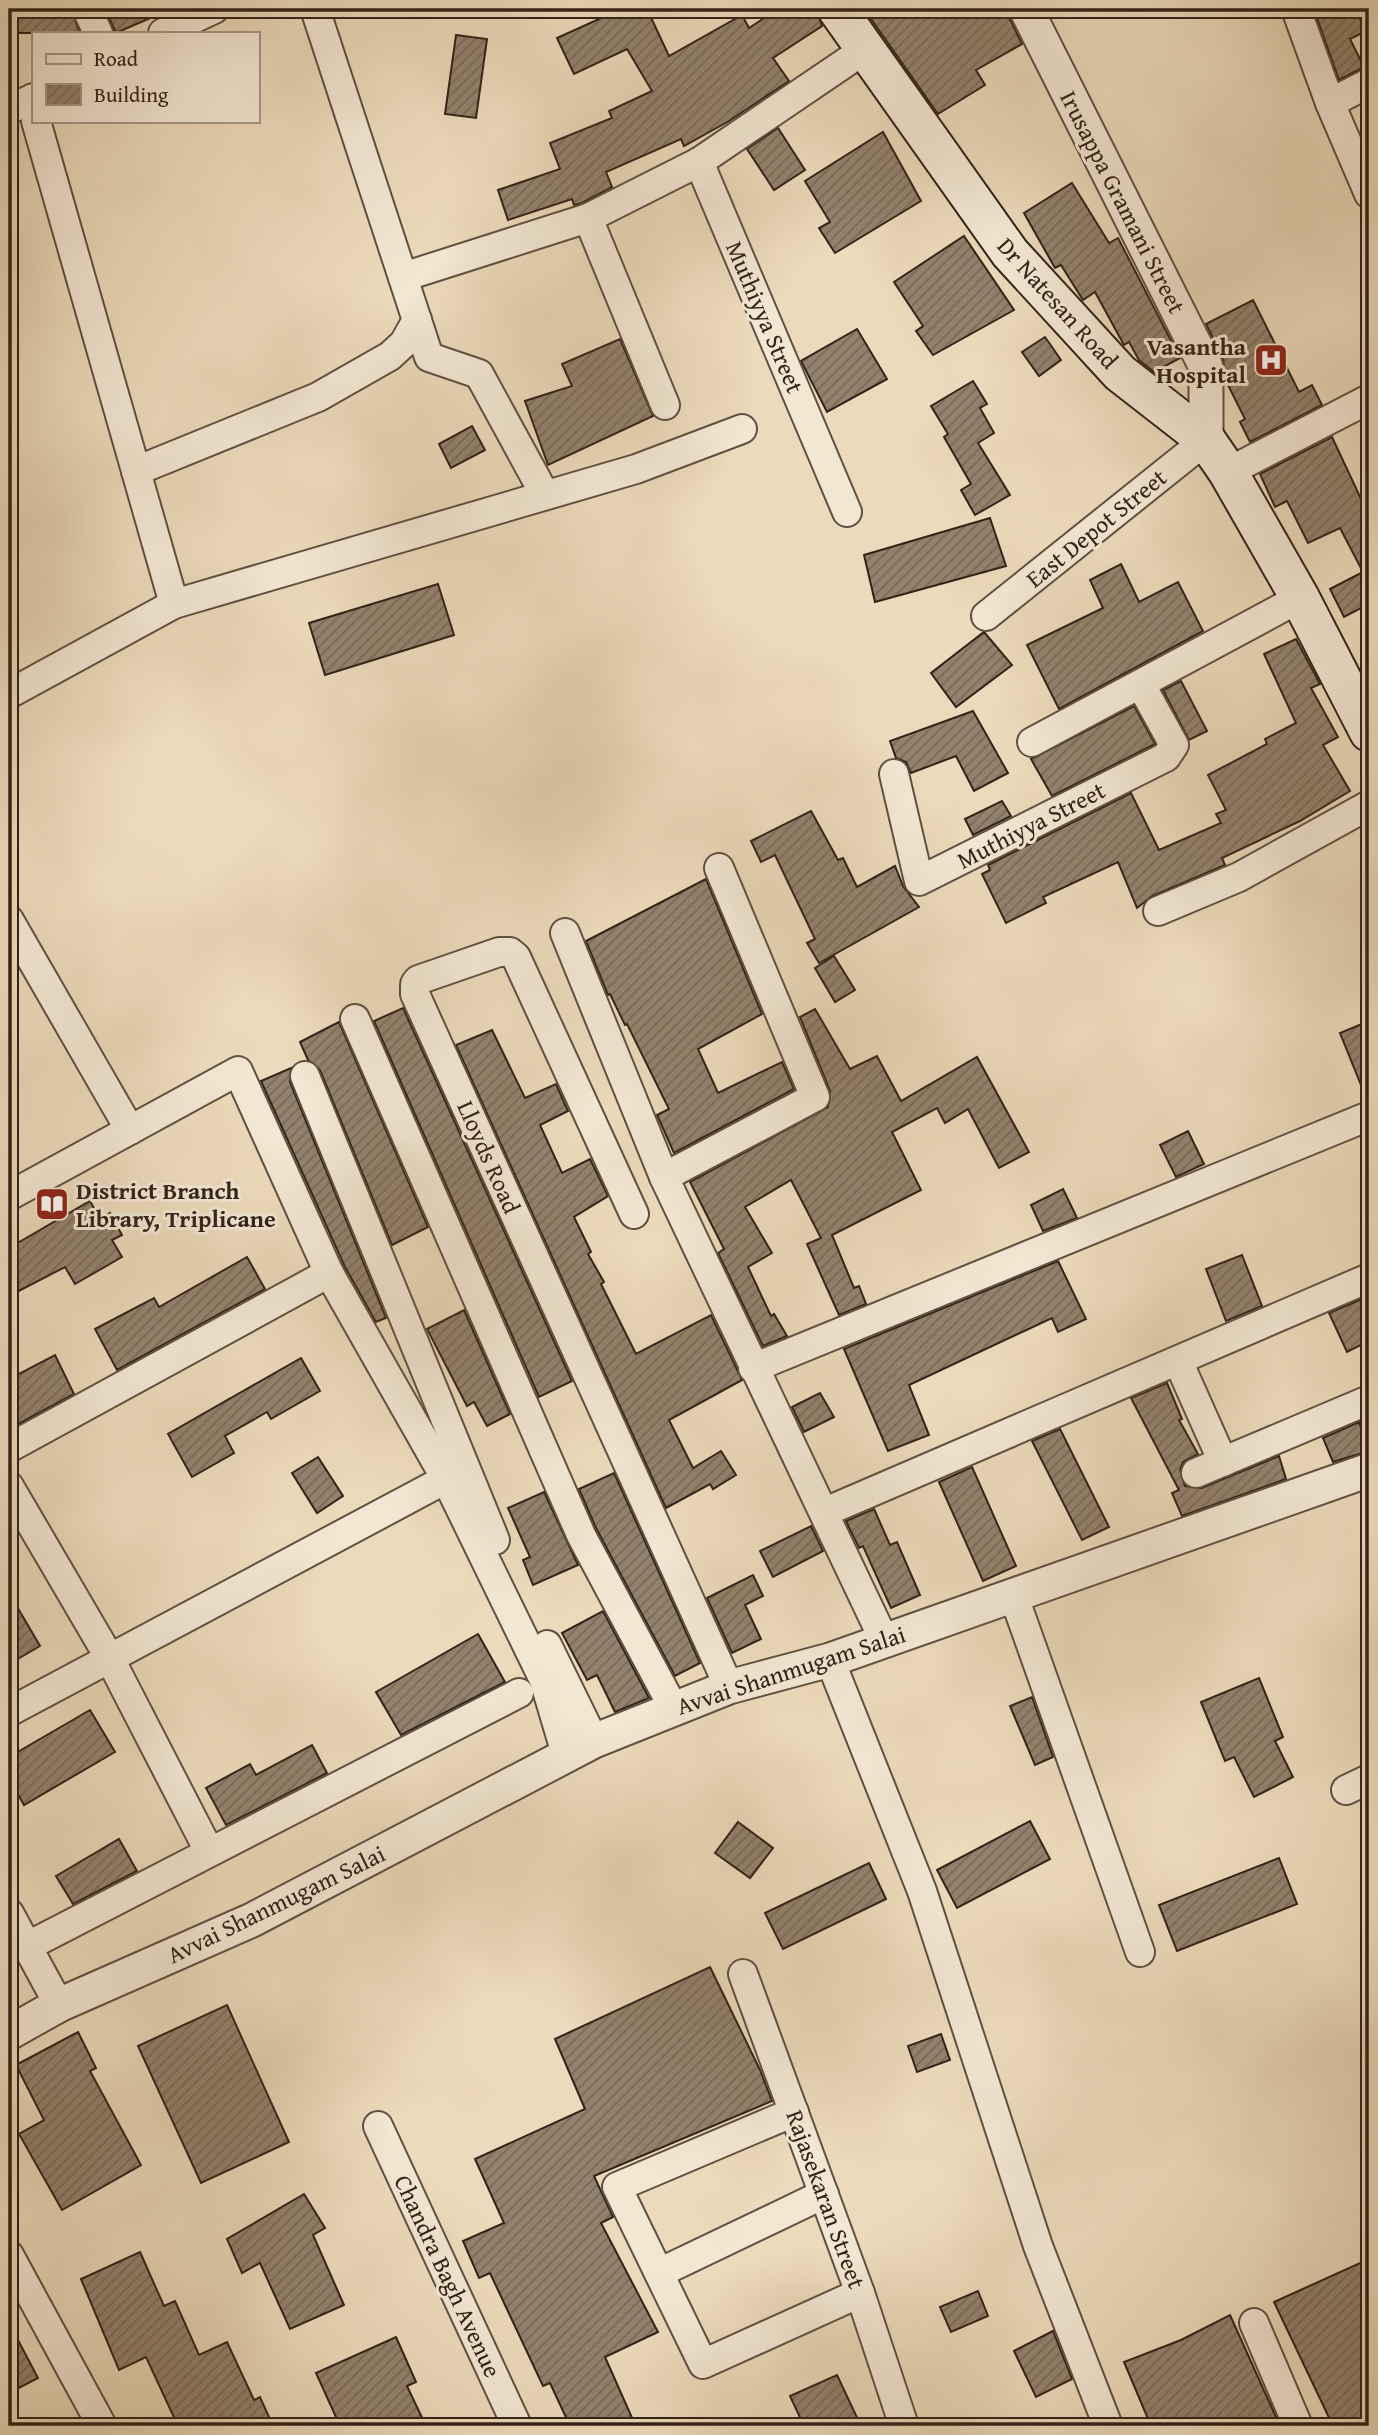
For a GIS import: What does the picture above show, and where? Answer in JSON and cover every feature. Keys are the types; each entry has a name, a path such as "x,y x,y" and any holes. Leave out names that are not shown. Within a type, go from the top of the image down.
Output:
{"main road":[{"name":"Dr Natesan Road","path":"837,9 1017,262 1120,373 1206,440 1228,472 1300,598 1360,693 1369,732"}],"street":[{"path":"87,9 98,32"},
{"path":"165,32 214,9"},
{"path":"315,9 429,356 479,374 545,495"},
{"name":"Irusappa Gramani Street","path":"1026,9 1206,368 1206,440"},
{"path":"1305,12 1330,103 1369,193"},
{"path":"403,277 587,218 699,162 867,48"},
{"path":"1330,103 1369,83"},
{"path":"32,122 174,604"},
{"name":"Muthiyya Street","path":"699,162 847,512"},
{"path":"587,218 665,405"},
{"path":"136,471 318,397 390,356 404,342 417,320"},
{"path":"1228,472 1369,399"},
{"path":"9,694 174,604 636,469 742,429"},
{"name":"East Depot Street","path":"986,616 1206,440"},
{"path":"1032,742 1300,598"},
{"name":"Muthiyya Street","path":"894,774 919,881 1166,757 1174,745 1141,685"},
{"path":"1158,911 1240,877 1369,806"},
{"path":"664,1177 814,1097 719,868"},
{"path":"9,920 130,1130"},
{"path":"565,933 664,1177 884,1640"},
{"name":"Lloyds Road","path":"634,1214 516,957 510,952 499,952 418,980 415,994 729,1687"},
{"path":"355,1019 582,1535 674,1709"},
{"path":"9,1196 238,1071 329,1273 446,1479 544,1680 581,1749"},
{"path":"305,1076 581,1749"},
{"path":"753,1368 1369,1116"},
{"path":"9,1448 329,1273"},
{"path":"825,1512 1369,1278"},
{"path":"1178,1361 1223,1462"},
{"path":"1196,1473 1369,1400"},
{"name":"Avvai Shanmugam Salai","path":"9,2033 59,2005 252,1920 581,1749 674,1709 729,1687 830,1660 1369,1471"},
{"path":"9,1712 446,1479"},
{"path":"9,1486 108,1659 209,1851"},
{"path":"1013,1594 1140,1952"},
{"path":"830,1660 922,1891 1038,2246 1108,2426"},
{"path":"26,1947 519,1693"},
{"path":"9,1913 59,2005"},
{"name":"Rajasekaran Street","path":"743,1974 860,2293 904,2426"},
{"path":"794,2112 617,2187 704,2364 860,2293"},
{"name":"Chandra Bagh Avenue","path":"378,2126 517,2426"},
{"path":"659,2273 824,2194"},
{"path":"9,2255 102,2426"},
{"path":"1254,2323 1298,2426"}],"building":[{"path":"9,9 71,9 80,32 32,32 9,33"},
{"path":"105,9 171,9 118,32 116,32"},
{"path":"621,9 647,9 669,56 742,15 749,28 778,9 816,9 822,26 773,58 789,81 729,121 684,146 681,139 606,172 612,187 582,203 574,205 572,199 508,220 498,190 560,169 550,143 612,118 609,111 652,91 627,49 574,74 557,38"},
{"path":"864,9 1005,9 1022,44 976,70 985,85 938,114"},
{"path":"1336,9 1355,9 1366,31 1350,39 1364,67 1339,80 1317,18"},
{"path":"456,35 487,39 476,118 445,114"},
{"path":"778,128 805,170 774,190 747,149"},
{"path":"883,132 921,201 835,253 819,228 830,222 805,181"},
{"path":"1072,183 1109,243 1118,238 1180,358 1154,372 1139,360 1129,342 1124,345 1095,292 1083,300 1061,265 1055,268 1024,213"},
{"path":"964,236 1014,310 933,355 916,331 923,326 894,282"},
{"path":"1253,300 1299,392 1312,385 1322,405 1250,442 1240,422 1245,419 1225,379 1223,358 1206,324"},
{"path":"857,329 887,379 827,412 801,361"},
{"path":"1045,337 1061,360 1039,376 1022,352"},
{"path":"620,339 653,416 548,465 525,401 572,386 562,364"},
{"path":"973,381 987,404 980,408 994,433 978,443 1010,495 975,515 961,490 971,484 944,437 948,434 931,406"},
{"path":"472,426 485,450 451,468 439,444"},
{"path":"1332,437 1369,516 1369,604 1344,617 1330,589 1363,572 1340,528 1308,543 1287,501 1275,507 1260,474"},
{"path":"990,518 1006,566 875,602 864,555"},
{"path":"1121,564 1139,602 1178,582 1203,631 1059,709 1027,645 1103,608 1090,580"},
{"path":"438,584 454,635 325,675 309,623"},
{"path":"984,632 1012,665 956,707 931,673"},
{"path":"1296,639 1320,684 1311,688 1338,737 1323,745 1350,791 1300,821 1222,858 1225,865 1152,896 1137,908 1118,862 1043,897 1046,903 1006,923 982,874 990,870 988,865 1131,793 1159,850 1221,823 1216,814 1226,810 1208,775 1267,744 1265,739 1296,723 1264,654"},
{"path":"1181,681 1207,731 1189,740 1163,690"},
{"path":"1134,706 1155,744 1052,796 1031,759"},
{"path":"973,711 1008,773 974,791 956,756 911,773 906,762 896,758 890,741"},
{"path":"1002,801 1011,816 973,835 965,819"},
{"path":"811,811 838,860 843,858 857,887 895,866 903,886 919,907 819,963 807,943 815,939 775,855 761,862 751,841"},
{"path":"706,879 762,1014 698,1049 718,1093 782,1062 794,1089 674,1153 657,1115 669,1109 627,1024 625,1025 610,994 608,995 586,941"},
{"path":"834,956 855,990 835,1002 815,968"},
{"path":"403,1008 572,1381 539,1397 374,1021"},
{"path":"815,1009 850,1069 877,1056 901,1101 977,1057 1029,1152 999,1168 968,1109 945,1123 937,1108 892,1132 921,1190 832,1235 854,1288 859,1286 866,1304 839,1315 807,1244 821,1238 791,1180 745,1207 772,1253 748,1267 771,1316 774,1314 787,1336 763,1346 718,1253 724,1249 690,1182 828,1107 830,1091 800,1017"},
{"path":"1369,1021 1369,1100 1367,1100 1340,1033"},
{"path":"339,1022 428,1227 392,1245 320,1070 308,1060 300,1042"},
{"path":"492,1030 525,1098 556,1084 568,1111 540,1125 562,1173 590,1159 608,1196 574,1217 591,1252 588,1254 604,1282 601,1284 636,1354 711,1315 742,1380 669,1420 693,1468 721,1451 736,1475 713,1489 710,1484 666,1508 456,1045"},
{"path":"291,1068 290,1082 386,1318 376,1322 345,1267 261,1081"},
{"path":"1188,1131 1204,1164 1176,1177 1160,1145"},
{"path":"1063,1189 1077,1218 1043,1231 1031,1205"},
{"path":"90,1201 100,1219 110,1213 122,1235 112,1240 122,1257 75,1284 65,1267 9,1296 9,1248"},
{"path":"1242,1255 1262,1306 1226,1321 1206,1269"},
{"path":"247,1257 265,1289 117,1370 95,1329 154,1298 159,1307"},
{"path":"1058,1261 1086,1319 1058,1332 1052,1318 909,1385 929,1435 888,1451 844,1349"},
{"path":"1369,1296 1369,1341 1347,1352 1329,1313"},
{"path":"464,1310 510,1414 487,1426 474,1402 467,1406 427,1329"},
{"path":"55,1355 74,1394 9,1429 9,1379"},
{"path":"301,1358 320,1391 271,1419 267,1412 225,1436 234,1453 192,1477 168,1434"},
{"path":"1167,1383 1182,1419 1179,1420 1198,1454 1183,1462 1180,1470 1185,1486 1202,1488 1279,1456 1286,1479 1182,1516 1172,1493 1179,1490 1131,1398"},
{"path":"820,1393 834,1417 804,1432 792,1407"},
{"path":"1359,1422 1369,1451 1333,1462 1323,1438"},
{"path":"1060,1429 1109,1527 1082,1540 1032,1441"},
{"path":"318,1457 343,1496 317,1513 292,1473"},
{"path":"972,1467 1016,1566 983,1581 939,1482"},
{"path":"614,1473 700,1663 675,1676 596,1528 579,1489"},
{"path":"544,1492 578,1565 533,1585 523,1560 530,1557 508,1508"},
{"path":"874,1509 890,1545 897,1542 920,1595 891,1608 863,1546 859,1548 846,1521"},
{"path":"811,1526 823,1551 773,1577 760,1551"},
{"path":"753,1575 763,1596 745,1605 761,1639 732,1653 707,1598"},
{"path":"9,1593 40,1646 9,1664"},
{"path":"603,1611 649,1698 615,1712 597,1675 587,1680 562,1633"},
{"path":"478,1634 505,1682 401,1735 376,1692"},
{"path":"1259,1678 1283,1737 1275,1741 1293,1777 1254,1797 1234,1757 1225,1761 1201,1702"},
{"path":"1032,1697 1053,1757 1035,1765 1010,1706"},
{"path":"90,1710 115,1752 24,1805 9,1778 9,1757"},
{"path":"312,1745 327,1773 226,1825 206,1788 250,1764 256,1775"},
{"path":"1030,1821 1050,1859 957,1908 937,1870"},
{"path":"738,1822 773,1848 750,1878 715,1853"},
{"path":"119,1839 137,1871 73,1904 56,1876"},
{"path":"1279,1858 1297,1904 1177,1951 1159,1905"},
{"path":"869,1863 886,1899 783,1949 765,1913"},
{"path":"710,1967 760,2070 772,2101 594,2176 613,2217 601,2223 658,2332 605,2357 633,2420 619,2426 570,2426 550,2383 543,2386 490,2273 479,2278 463,2241 504,2223 475,2159 585,2109 555,2039"},
{"path":"227,2005 289,2142 201,2183 138,2046"},
{"path":"78,2032 96,2068 90,2071 141,2165 62,2210 19,2134 44,2120 16,2065"},
{"path":"941,2034 950,2060 917,2072 908,2046"},
{"path":"304,2194 325,2228 313,2235 344,2305 290,2329 260,2263 242,2273 227,2239"},
{"path":"140,2252 164,2306 175,2301 199,2355 227,2342 254,2400 260,2397 273,2426 178,2426 146,2357 119,2370 81,2279"},
{"path":"1369,2259 1369,2422 1359,2426 1333,2426 1274,2302"},
{"path":"978,2291 988,2316 951,2332 940,2307"},
{"path":"1230,2315 1280,2426 1151,2426 1124,2362 1181,2340"},
{"path":"9,2323 38,2378 9,2393"},
{"path":"1053,2331 1072,2379 1036,2397 1014,2351"},
{"path":"396,2337 416,2382 407,2386 426,2426 340,2426 316,2373"},
{"path":"837,2375 861,2426 804,2426 790,2396"}],"place":[{"name":"Vasantha Hospital","path":"1271,360"},
{"name":"District Branch Library, Triplicane","path":"52,1204"}]}
